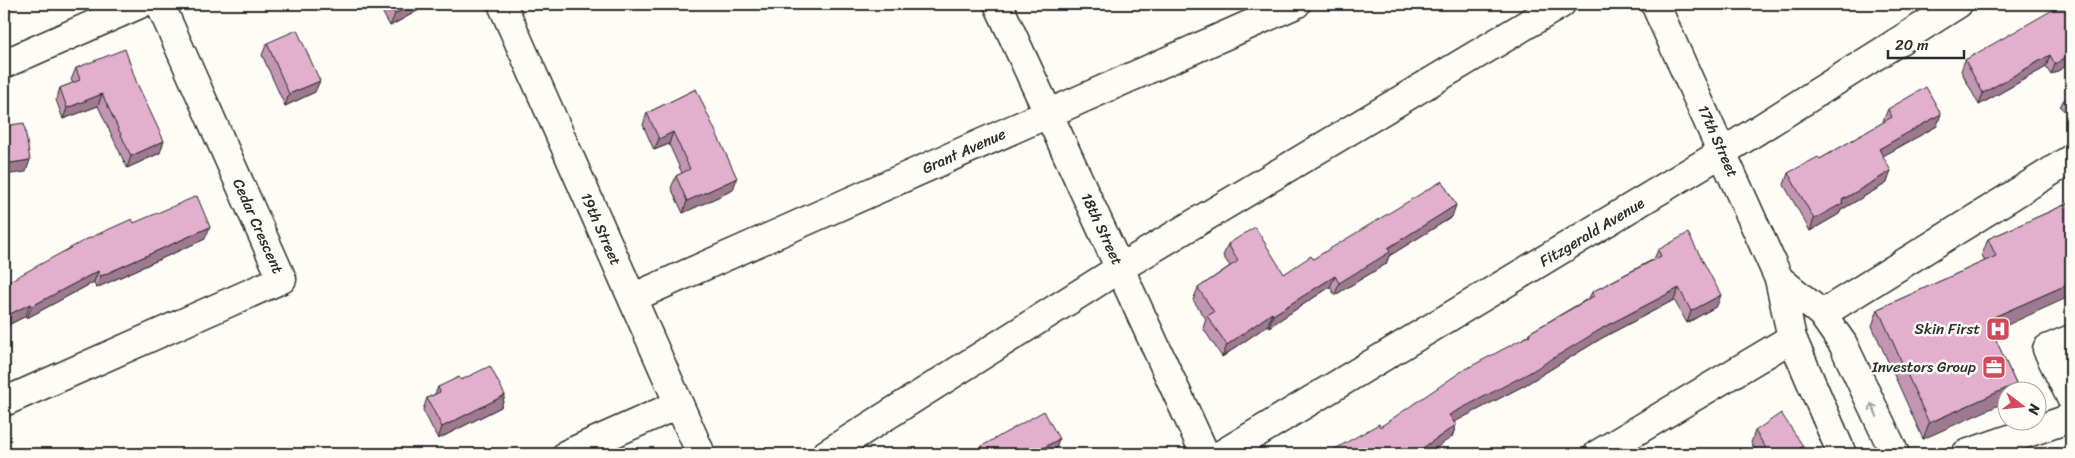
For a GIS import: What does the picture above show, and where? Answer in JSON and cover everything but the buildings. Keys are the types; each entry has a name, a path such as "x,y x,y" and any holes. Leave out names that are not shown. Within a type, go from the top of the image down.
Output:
{"street":[{"path":"4,64 140,4"},
{"name":"Cedar Crescent","path":"4,402 282,279 160,4"},
{"name":"18th Street","path":"998,4 1205,454"},
{"name":"Grant Avenue","path":"632,298 1296,4"},
{"path":"826,454 1120,268 1561,4"},
{"name":"17th Street","path":"1655,4 1779,279 1792,338 1842,454"},
{"name":"Fitzgerald Avenue","path":"1222,454 1723,152 1958,4"},
{"name":"19th Street","path":"511,6 632,298 701,454"},
{"path":"1822,314 2071,158"},
{"name":"17th Street","path":"1779,279 1822,314 1843,344 1895,454"},
{"path":"1598,454 1792,338"},
{"path":"2071,339 2047,349 2071,398"},
{"path":"567,454 679,404"},
{"path":"1966,454 2071,418"}],"place":[{"name":"Skin First","path":"1998,329"},
{"name":"Investors Group","path":"1994,367"}]}
